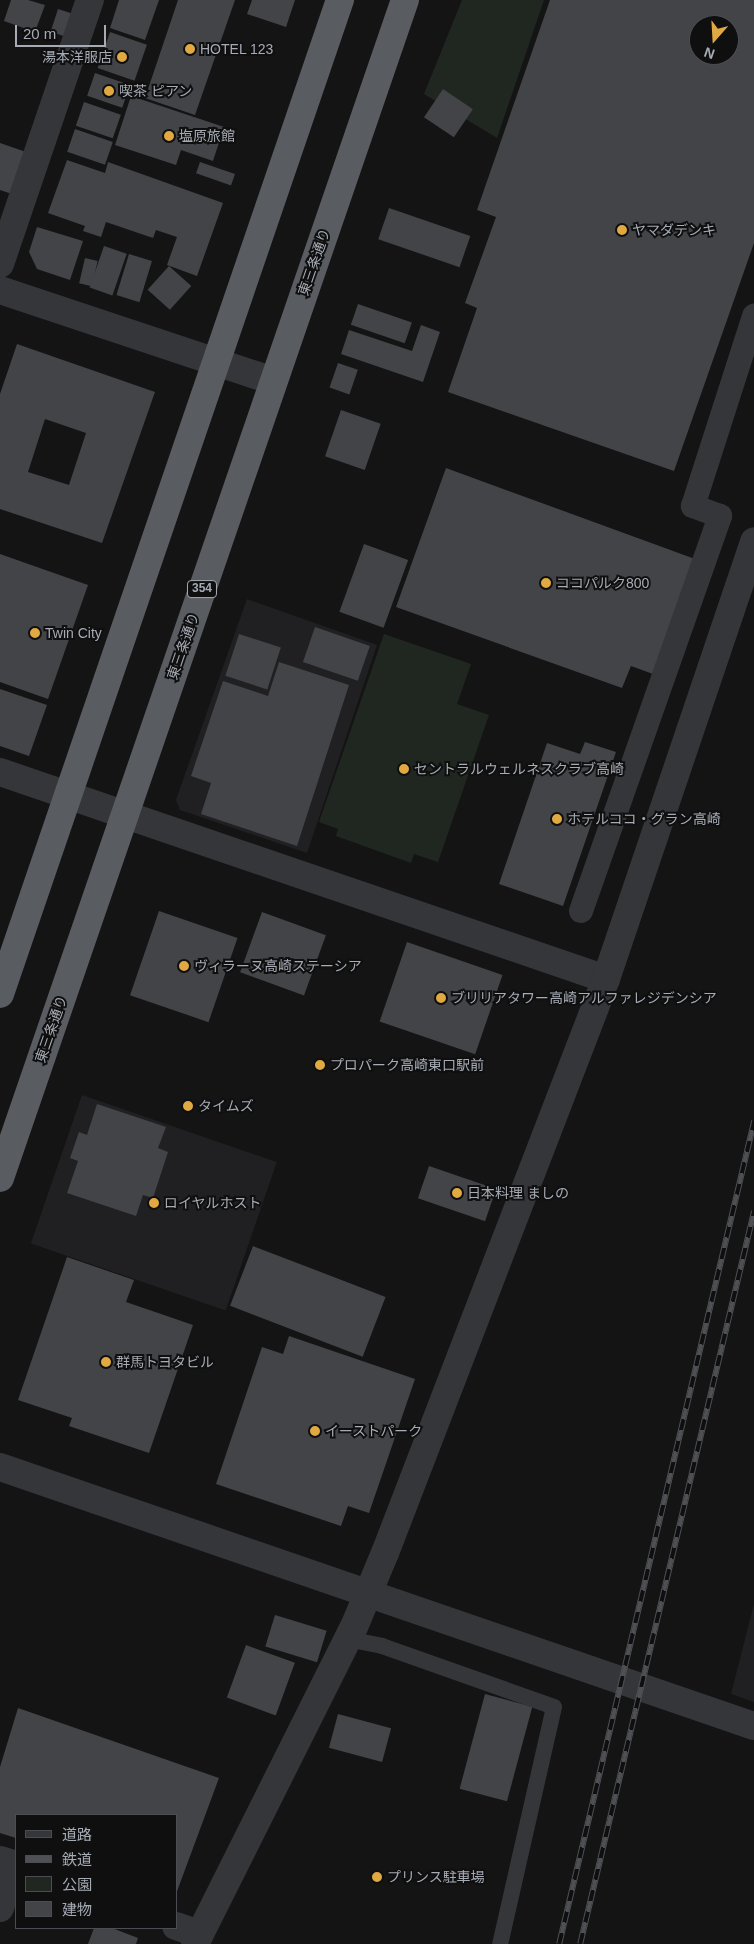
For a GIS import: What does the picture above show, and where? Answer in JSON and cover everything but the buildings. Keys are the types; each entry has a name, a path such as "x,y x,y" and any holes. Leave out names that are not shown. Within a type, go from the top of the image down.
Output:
{"highway":[{"path":"0,994 340,0"},
{"name":"東三条通り","path":"0,1178 405,0"}],"street":[{"path":"0,264 90,0"},
{"path":"0,290 273,381"},
{"path":"580,911 720,516 693,506 754,316"},
{"path":"190,1935 347,1639 368,1593 606,979 754,541"},
{"path":"0,772 606,979"},
{"path":"0,1467 754,1726"},
{"path":"0,1908 10,1863"}],"lane":[{"path":"347,1639 382,1646 554,1707 500,1944"}],"shaded area":[{"path":"247,599 377,645 307,853 180,810 176,800"},
{"name":"ロイヤルホスト","path":"82,1095 277,1162 226,1311 31,1243"},
{"path":"754,1604 754,1702 731,1694"}],"green space":[{"path":"462,0 544,0 497,138 424,94"},
{"name":"セントラルウェルネスクラブ高崎","path":"384,634 471,664 457,704 489,715 438,862 414,854 411,863 336,836 338,829 319,822"}],"railway":[{"path":"559,1944 754,1121"},
{"path":"580,1944 754,1211"}],"place":[{"name":"HOTEL 123","path":"190,49"},
{"name":"湯本洋服店","path":"122,57"},
{"name":"喫茶 ピアン","path":"109,91"},
{"name":"塩原旅館","path":"169,136"},
{"name":"ヤマダデンキ","path":"622,230"},
{"name":"ココパルク800","path":"546,583"},
{"name":"Twin City","path":"35,633"},
{"name":"セントラルウェルネスクラブ高崎","path":"404,769"},
{"name":"ホテルココ・グラン高崎","path":"557,819"},
{"name":"ヴィラーヌ高崎ステーシア","path":"184,966"},
{"name":"ブリリアタワー高崎アルファレジデンシア","path":"441,998"},
{"name":"プロパーク高崎東口駅前","path":"320,1065"},
{"name":"タイムズ","path":"188,1106"},
{"name":"日本料理 ましの","path":"457,1193"},
{"name":"ロイヤルホスト","path":"154,1203"},
{"name":"群馬トヨタビル","path":"106,1362"},
{"name":"イーストパーク","path":"315,1431"},
{"name":"プリンス駐車場","path":"377,1877"}]}
